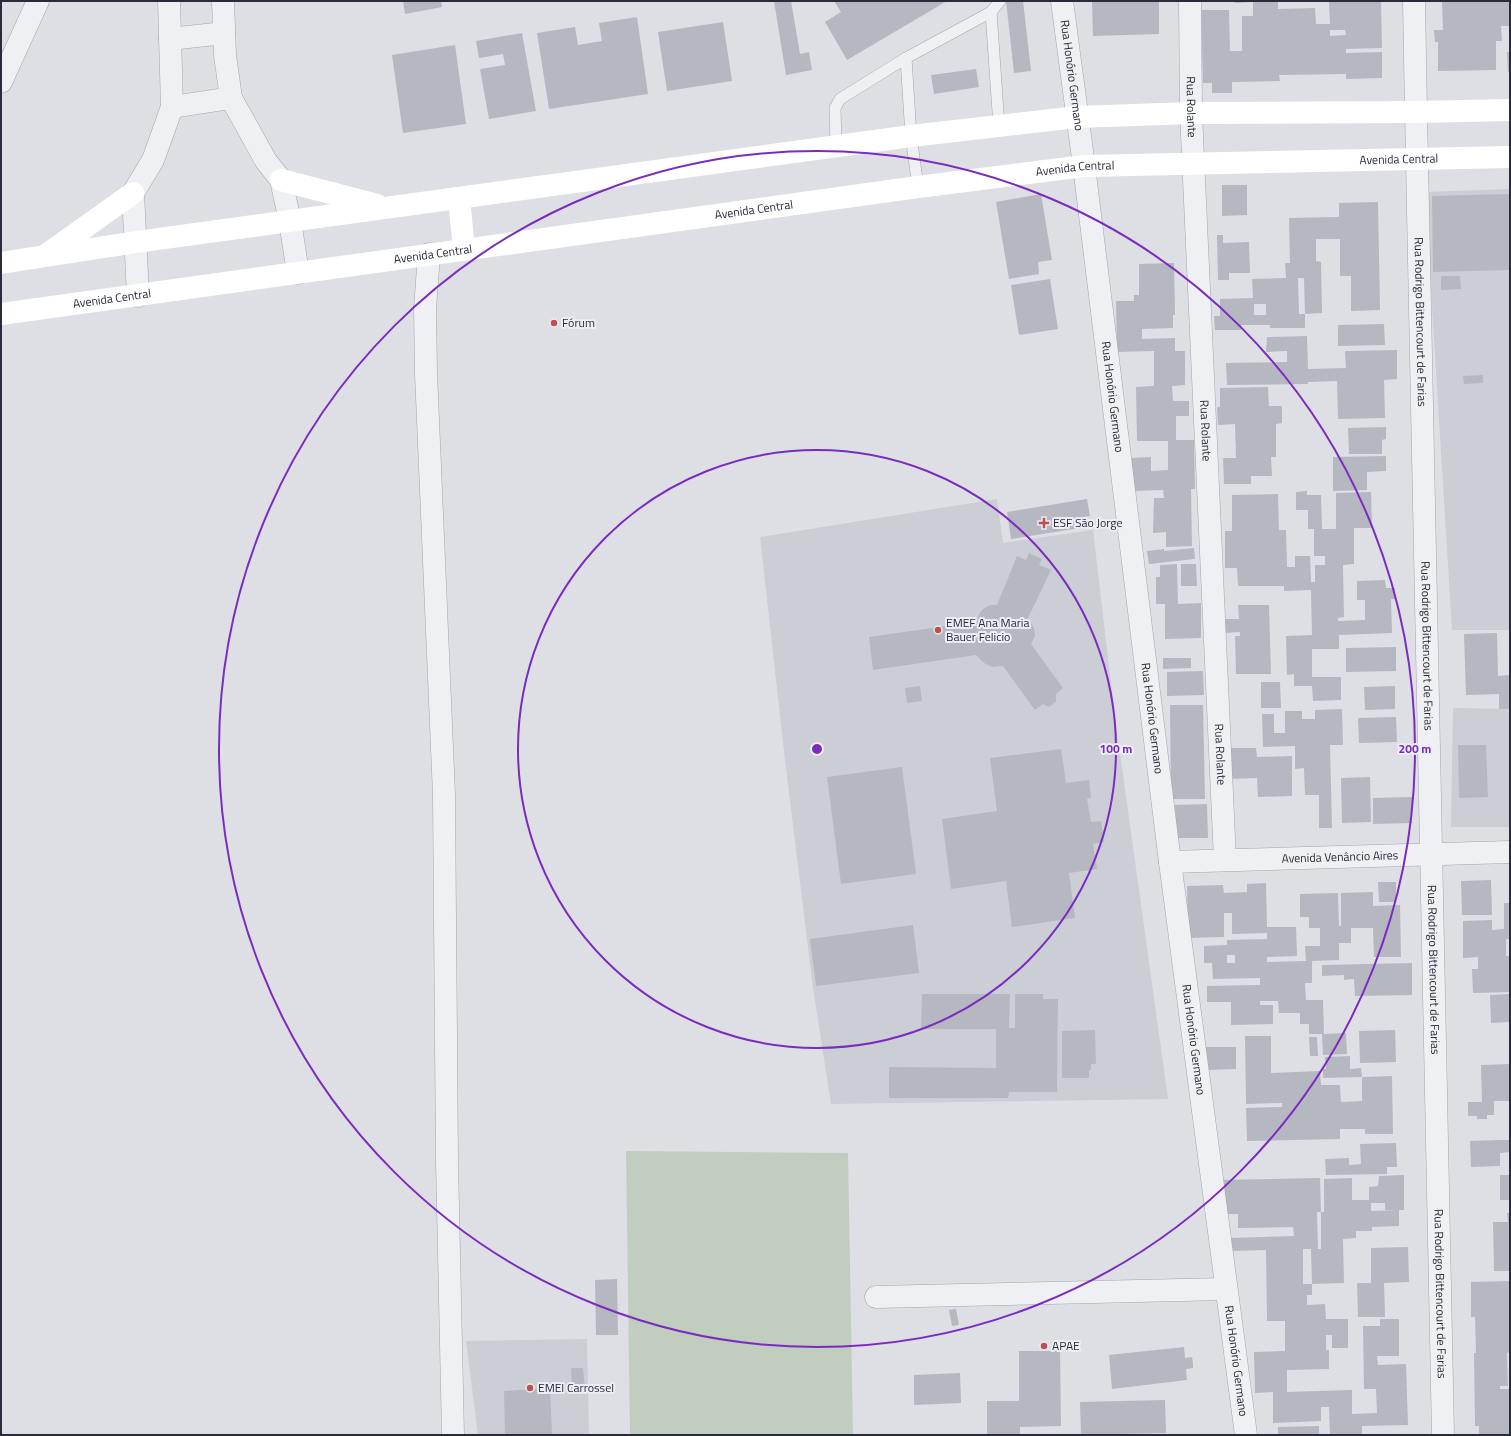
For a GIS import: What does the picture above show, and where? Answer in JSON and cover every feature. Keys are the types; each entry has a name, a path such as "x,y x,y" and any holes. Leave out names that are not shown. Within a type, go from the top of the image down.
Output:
{"main road":[{"path":"1,264 136,242 836,146 1077,117 1191,113 1510,110"},
{"name":"Avenida Central","path":"1,314 918,187 1084,166 1510,157"},
{"path":"280,180 388,208"},
{"path":"42,257 133,193"},
{"path":"459,198 464,250"}],"street":[{"path":"1,82 38,1"},
{"path":"138,296 133,193 153,160 172,107 169,1"},
{"path":"223,1 225,55 231,98 266,161 280,180 290,221 298,273"},
{"name":"Rua Honório Germano","path":"1062,1 1084,166 1170,862 1246,1435"},
{"name":"Rua Rolante","path":"1190,1 1191,113 1225,860"},
{"name":"Rua Rodrigo Bittencourt de Farias","path":"1414,1 1443,1435"},
{"path":"170,39 224,33"},
{"path":"172,107 231,98"},
{"path":"429,254 425,309 426,373 444,795 447,1170 453,1435"},
{"name":"Avenida Venâncio Aires","path":"1170,862 1510,852"},
{"path":"876,1297 1226,1289"}],"lane":[{"path":"836,146 835,108 840,98 906,58 991,12 1000,1"},
{"path":"991,12 999,126"},
{"path":"906,58 911,136 918,187"}],"shaded area":[{"path":"1510,189 1510,630 1452,630 1425,192"},
{"path":"997,499 1003,543 1093,530 1115,717 1168,1099 831,1104 813,988 760,537"},
{"path":"1453,708 1510,709 1510,827 1451,827"},
{"name":"EMEI Carrossel","path":"587,1339 589,1435 478,1435 466,1341"}],"green space":[{"path":"626,1151 848,1153 853,1435 630,1435"}],"building":[{"path":"403,1 441,1 442,7 405,14"},
{"path":"774,1 791,1 800,54 809,52 812,70 786,75"},
{"path":"834,1 947,1 847,60 825,22 841,12"},
{"path":"1006,1 1023,1 1031,71 1014,73"},
{"path":"1092,1 1159,1 1159,34 1093,36"},
{"path":"1235,1 1278,2 1278,9 1315,8 1316,24 1330,24 1329,1 1381,1 1382,48 1346,49 1346,53 1382,52 1382,78 1346,79 1346,74 1279,75 1280,81 1232,82 1232,93 1212,93 1212,83 1203,83 1201,10 1229,10 1230,51 1242,51 1242,16 1253,16 1253,2 1235,3","holes":["1330,30 1345,30 1346,35 1330,36"]},
{"path":"1442,1 1510,1 1510,26 1501,26 1502,41 1496,41 1496,70 1438,71 1438,42 1435,42 1434,30 1443,30"},
{"path":"637,17 648,94 549,109 537,33 575,27 578,45 602,41 599,23"},
{"path":"723,22 732,81 667,91 658,32"},
{"path":"522,33 536,111 489,119 480,69 505,65 503,54 479,58 476,41"},
{"path":"455,45 466,124 403,133 392,55"},
{"path":"1507,52 1510,52 1510,72 1508,72"},
{"path":"976,69 979,87 934,94 931,75"},
{"path":"1222,185 1247,185 1247,215 1222,216"},
{"path":"1041,194 1052,260 1038,262 1039,274 1009,279 996,202"},
{"path":"1510,194 1510,270 1433,272 1432,196"},
{"path":"1378,202 1380,310 1351,311 1351,276 1340,276 1340,239 1316,239 1316,261 1321,262 1322,313 1305,314 1305,328 1270,328 1270,325 1241,325 1241,330 1215,330 1214,316 1220,316 1220,299 1253,298 1252,279 1286,278 1285,263 1290,263 1289,218 1339,217 1339,203","holes":["1298,278 1304,278 1305,314 1299,314","1254,304 1266,304 1266,315 1254,315"]},
{"path":"1217,235 1223,235 1223,243 1249,242 1250,273 1229,273 1229,280 1218,280"},
{"path":"1174,263 1175,315 1173,315 1173,328 1142,329 1142,339 1175,338 1175,351 1185,351 1185,385 1172,386 1173,401 1189,401 1189,416 1176,416 1176,440 1194,440 1195,489 1191,489 1192,546 1166,547 1166,532 1153,533 1154,498 1164,498 1163,490 1132,491 1132,458 1151,457 1151,471 1168,470 1168,441 1137,441 1136,387 1154,386 1154,351 1117,352 1116,301 1134,301 1134,295 1139,295 1139,264"},
{"path":"1441,276 1460,276 1461,289 1441,290"},
{"path":"1050,279 1058,329 1019,335 1011,285"},
{"path":"1384,324 1385,345 1338,346 1338,325"},
{"path":"1307,336 1308,369 1346,368 1345,351 1397,350 1397,379 1384,380 1385,418 1338,419 1337,381 1308,382 1308,384 1227,385 1226,363 1287,362 1287,351 1266,352 1267,337"},
{"path":"1483,375 1483,383 1464,384 1463,376"},
{"path":"1268,387 1269,406 1282,406 1282,423 1276,424 1276,457 1271,457 1272,476 1251,476 1251,484 1224,484 1223,458 1236,458 1235,424 1218,425 1217,407 1220,407 1220,388"},
{"path":"1386,427 1386,439 1382,440 1382,454 1349,454 1348,428"},
{"path":"1386,456 1386,471 1367,472 1367,490 1333,491 1333,457"},
{"path":"1307,491 1307,495 1321,495 1322,529 1336,529 1336,493 1371,492 1372,528 1354,528 1354,564 1343,565 1344,617 1338,618 1338,621 1365,620 1365,600 1357,600 1357,581 1385,580 1386,588 1395,588 1395,599 1391,599 1392,633 1339,635 1339,649 1312,649 1312,677 1341,677 1341,700 1313,701 1312,686 1294,686 1294,674 1287,675 1286,636 1312,635 1311,590 1284,591 1284,586 1238,586 1237,568 1225,568 1225,531 1232,531 1232,495 1278,494 1279,530 1286,530 1287,567 1295,567 1295,556 1310,556 1311,582 1315,582 1315,565 1325,565 1325,556 1314,556 1314,529 1308,529 1308,510 1296,510 1296,492"},
{"name":"ESF São Jorge","path":"1087,499 1090,516 1079,518 1080,528 1011,539 1007,512"},
{"path":"1194,548 1195,559 1149,564 1147,551"},
{"path":"1029,553 1042,559 1039,565 1051,570 1028,618 1034,628 1035,636 1031,644 1063,688 1056,694 1056,702 1049,707 1043,704 1035,710 1003,666 992,667 984,663 976,655 873,670 869,637 974,622 982,610 990,605 997,605 1017,556 1026,560"},
{"path":"1177,564 1178,604 1201,603 1201,638 1165,639 1165,604 1156,604 1156,577 1160,577 1160,565"},
{"path":"1181,564 1196,564 1197,586 1181,586"},
{"path":"1238,605 1269,605 1271,674 1236,674 1235,636 1240,636 1240,632 1224,633 1224,619 1239,619"},
{"path":"1497,633 1498,676 1510,675 1510,709 1499,709 1499,694 1466,695 1464,634"},
{"path":"1396,647 1396,671 1346,672 1346,648"},
{"path":"1163,658 1191,658 1191,668 1163,669"},
{"path":"1203,671 1204,695 1167,696 1167,672"},
{"path":"1261,682 1280,682 1281,708 1261,708"},
{"path":"920,686 922,701 907,703 905,688"},
{"path":"1395,686 1395,709 1365,710 1364,687"},
{"path":"1170,705 1203,705 1205,799 1171,799"},
{"path":"1342,709 1343,745 1330,745 1332,828 1319,828 1319,795 1305,795 1304,768 1295,769 1295,746 1263,747 1262,714 1274,714 1274,733 1285,733 1285,711 1302,711 1302,719 1315,719 1315,710"},
{"path":"1396,717 1397,742 1359,743 1358,718"},
{"path":"1458,745 1486,745 1488,797 1459,798"},
{"path":"1227,748 1256,748 1257,757 1292,756 1292,796 1258,797 1257,778 1227,779"},
{"path":"1061,749 1066,783 1089,780 1091,798 1087,799 1091,822 1101,821 1104,842 1093,844 1097,869 1069,873 1075,918 1012,927 1006,881 951,889 942,819 997,811 990,758"},
{"path":"902,767 916,874 841,884 827,777"},
{"path":"1370,777 1371,822 1342,823 1341,778"},
{"path":"1412,797 1412,823 1373,824 1373,798"},
{"path":"1207,804 1208,838 1176,838 1175,805"},
{"path":"1491,880 1492,915 1462,915 1461,881"},
{"path":"1378,882 1396,882 1396,902 1379,902"},
{"path":"1266,883 1267,927 1296,927 1297,956 1267,957 1267,962 1306,961 1305,946 1320,946 1320,928 1309,928 1309,917 1300,917 1300,894 1338,893 1339,926 1341,926 1341,893 1373,892 1373,906 1400,905 1401,957 1374,957 1373,928 1351,928 1351,943 1339,943 1339,960 1312,961 1312,983 1305,983 1306,1000 1323,1000 1324,1034 1346,1033 1347,1054 1323,1055 1322,1034 1309,1034 1309,1024 1300,1024 1300,1013 1279,1013 1278,1001 1260,1001 1260,1005 1273,1005 1273,1024 1231,1025 1231,1002 1207,1002 1207,986 1260,985 1260,978 1213,979 1212,963 1204,963 1204,946 1227,945 1227,940 1267,939 1267,933 1232,934 1232,913 1224,913 1224,937 1188,938 1187,886 1223,885 1224,893 1247,892 1247,884","holes":["1227,955 1235,955 1235,963 1227,963"]},
{"path":"1504,903 1510,903 1510,939 1506,939 1506,956 1510,956 1510,992 1473,993 1472,969 1478,969 1478,957 1463,958 1463,921 1492,920 1492,930 1504,929"},
{"path":"913,925 919,973 816,986 810,939"},
{"path":"1412,963 1412,995 1355,996 1354,979 1344,980 1344,975 1322,976 1322,965"},
{"path":"922,994 1010,994 1009,1028 1015,1028 1015,994 1043,994 1043,999 1058,999 1057,1092 1009,1092 1008,1098 889,1098 889,1067 996,1068 996,1029 921,1029"},
{"path":"1510,994 1510,1022 1491,1023 1490,995"},
{"path":"1095,1030 1096,1064 1091,1064 1089,1078 1062,1078 1062,1031"},
{"path":"1395,1030 1396,1062 1360,1063 1359,1031"},
{"path":"1245,1036 1271,1036 1271,1073 1320,1071 1321,1085 1340,1085 1341,1102 1362,1101 1362,1077 1392,1076 1393,1134 1365,1134 1365,1129 1340,1129 1340,1139 1247,1141 1246,1108 1282,1107 1282,1103 1246,1104"},
{"path":"1309,1037 1317,1037 1318,1056 1310,1056"},
{"path":"1206,1047 1236,1047 1236,1069 1207,1070"},
{"path":"1350,1056 1350,1069 1361,1068 1362,1077 1323,1078 1323,1069 1326,1069 1325,1057"},
{"path":"1510,1064 1510,1101 1494,1101 1494,1115 1487,1115 1487,1119 1477,1119 1477,1116 1468,1116 1468,1102 1482,1102 1481,1065"},
{"path":"1510,1140 1510,1152 1500,1153 1500,1166 1471,1167 1470,1141"},
{"path":"1396,1143 1397,1167 1387,1167 1387,1174 1326,1175 1325,1159 1349,1158 1349,1165 1361,1164 1360,1144"},
{"path":"1404,1175 1404,1210 1399,1210 1399,1226 1372,1227 1372,1231 1356,1231 1356,1238 1343,1239 1344,1283 1312,1284 1312,1295 1307,1295 1307,1305 1325,1304 1326,1319 1348,1319 1348,1348 1332,1348 1332,1335 1326,1335 1326,1350 1329,1350 1329,1369 1287,1370 1287,1392 1352,1390 1352,1414 1377,1413 1376,1389 1364,1389 1363,1326 1380,1326 1380,1319 1399,1319 1399,1356 1377,1356 1378,1365 1406,1364 1408,1425 1362,1426 1362,1435 1330,1435 1329,1407 1321,1407 1321,1421 1273,1423 1273,1392 1255,1393 1254,1352 1285,1351 1285,1321 1267,1321 1266,1250 1231,1251 1231,1238 1294,1236 1293,1227 1238,1228 1238,1214 1221,1214 1220,1180 1320,1178 1321,1212 1324,1212 1324,1179 1352,1178 1352,1200 1369,1200 1369,1187 1378,1186 1379,1176","holes":["1371,1203 1385,1203 1385,1210 1399,1210 1371,1211","1317,1212 1321,1212 1321,1249 1318,1249","1303,1249 1311,1249 1312,1284 1303,1284"]},
{"path":"1500,1175 1510,1175 1510,1200 1500,1200"},
{"path":"1507,1213 1510,1213 1510,1271 1494,1271 1493,1222 1508,1222"},
{"path":"1408,1247 1409,1282 1384,1283 1385,1317 1358,1317 1357,1283 1371,1283 1371,1248"},
{"path":"617,1279 618,1335 596,1335 595,1280"},
{"path":"1510,1281 1510,1352 1507,1353 1508,1386 1500,1386 1500,1389 1510,1389 1510,1435 1479,1435 1479,1426 1475,1426 1475,1317 1471,1317 1471,1282"},
{"path":"956,1309 959,1325 952,1326 949,1310"},
{"path":"1184,1347 1185,1358 1192,1357 1193,1363 1193,1368 1186,1369 1187,1380 1112,1389 1109,1355"},
{"path":"1019,1351 1060,1351 1061,1426 1020,1427 1020,1435 987,1435 987,1401 1019,1401"},
{"path":"571,1368 583,1368 585,1390 572,1390"},
{"path":"960,1373 961,1403 914,1405 914,1375"},
{"path":"550,1388 552,1435 505,1435 504,1391"},
{"path":"1165,1400 1166,1433 1081,1435 1080,1402"},
{"path":"1319,1426 1319,1435 1278,1435 1278,1427"}],"place":[{"name":"Fórum","path":"554,323"},
{"name":"ESF São Jorge","path":"1044,523"},
{"name":"EMEF Ana Maria Bauer Felicio","path":"938,630"},
{"name":"APAE","path":"1044,1346"},
{"name":"EMEI Carrossel","path":"530,1388"}]}
